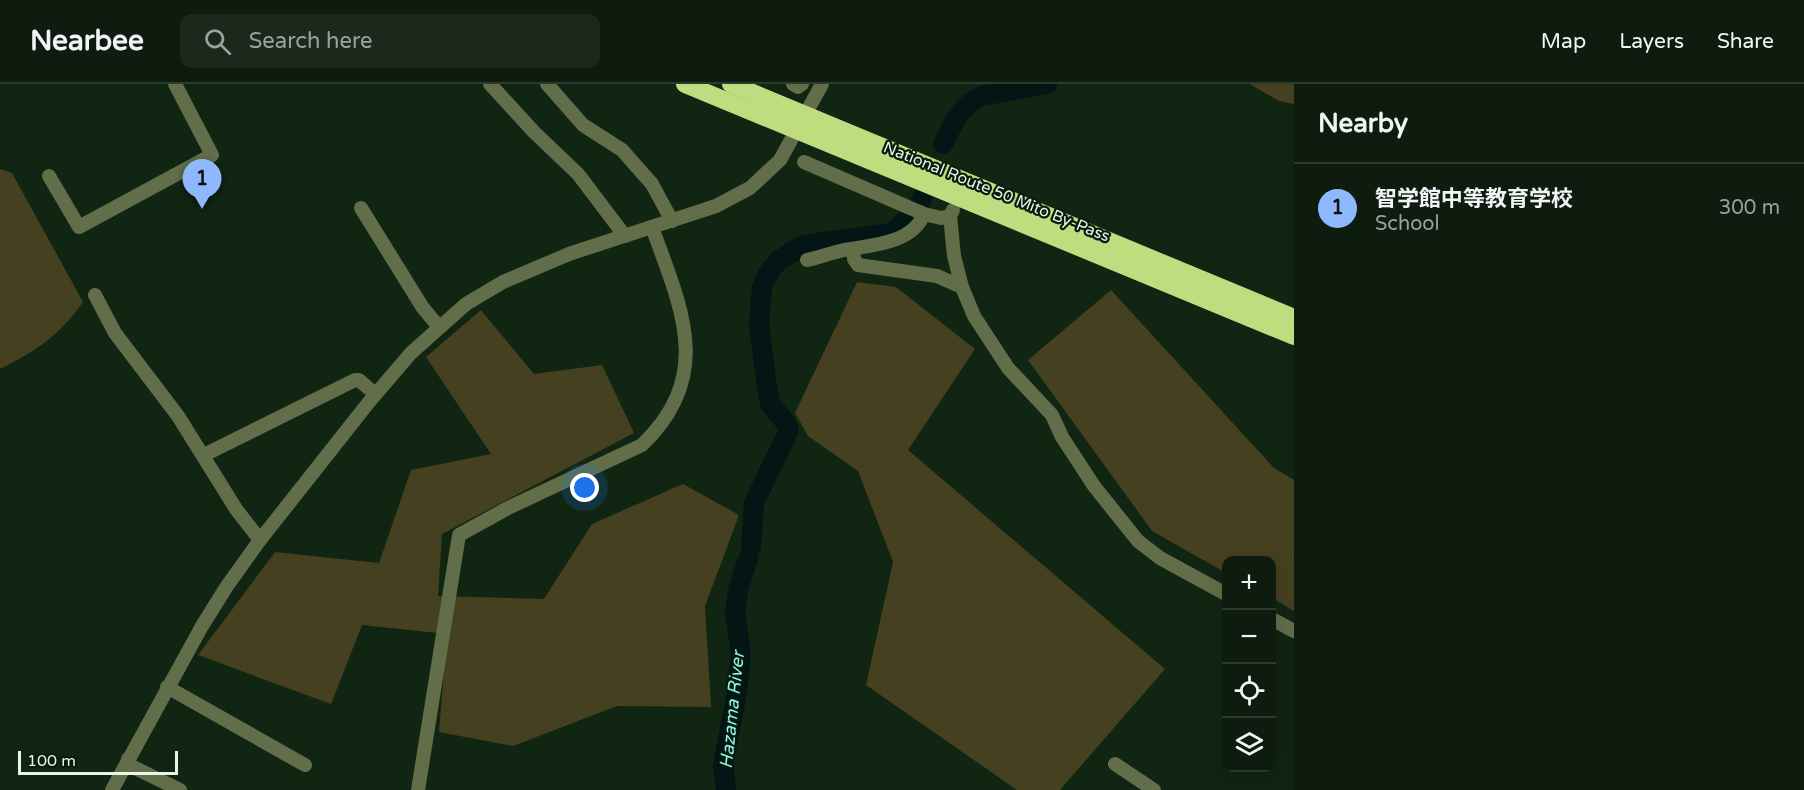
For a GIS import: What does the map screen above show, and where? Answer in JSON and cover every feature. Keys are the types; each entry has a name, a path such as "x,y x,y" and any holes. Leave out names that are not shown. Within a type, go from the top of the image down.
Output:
{"highway":[{"name":"National Route 50 Mito By-Pass","path":"685,84 1294,336"},
{"name":"National Route 50 Mito By-Pass","path":"731,84 1294,318"}],"street":[{"path":"49,176 79,227 212,155 175,84"},
{"path":"490,84 534,132 578,174 625,236"},
{"path":"547,84 583,125 622,150 652,184 672,221"},
{"path":"793,84 798,87 802,84"},
{"path":"112,790 167,687 227,586 260,540 402,361 466,304 503,282 544,263 716,206 750,188 780,160 822,84"},
{"path":"804,162 924,214 941,218 950,216"},
{"path":"959,197 950,216 954,256 962,287 974,316 1008,368 1052,415 1062,437 1094,486 1138,541 1160,558 1222,591"},
{"path":"362,208 423,308 439,327"},
{"path":"807,260 890,242 914,228 921,222 924,214"},
{"path":"418,790 459,535 508,508 642,444 659,428 672,408 682,383 686,348 685,327 682,311 652,227"},
{"path":"852,249 858,266 937,276 962,287"},
{"path":"95,295 115,333 178,416 236,509 260,540"},
{"path":"204,455 355,380 359,380 375,394"},
{"path":"1276,621 1294,631"},
{"path":"167,687 306,765"},
{"path":"128,759 131,766 180,790"},
{"path":"1115,764 1154,790"}],"shaded area":[{"path":"1250,84 1294,84 1294,104 1279,101"},
{"path":"0,169 12,173 83,302 56,333 25,356 0,369"},
{"path":"857,282 896,287 975,349 908,450 1165,669 1060,790 1017,790 866,685 893,562 858,471 808,436 795,413"},
{"path":"1111,290 1274,468 1294,480 1294,611 1276,600 1276,556 1222,556 1222,571 1152,531 1028,360"},
{"path":"481,310 534,374 602,365 634,433 442,534 438,596 544,599 592,524 683,484 739,515 705,606 711,707 617,706 513,746 439,732 447,634 362,625 331,704 198,655 275,552 379,563 411,470 491,454 426,357"}],"waterway":[{"name":"Hazama River","path":"943,144 962,110 974,100 981,96 1047,84"},
{"name":"Hazama River","path":"918,208 923,196"},
{"name":"Hazama River","path":"751,547 754,503 789,430 770,404 759,324 762,287 769,272 778,261 803,245 891,233 913,215"},
{"name":"Hazama River","path":"726,790 723,765 737,693 741,654 735,613 738,590 748,559"}],"place":[{"name":"智学館中等教育学校","path":"202,209"}]}
